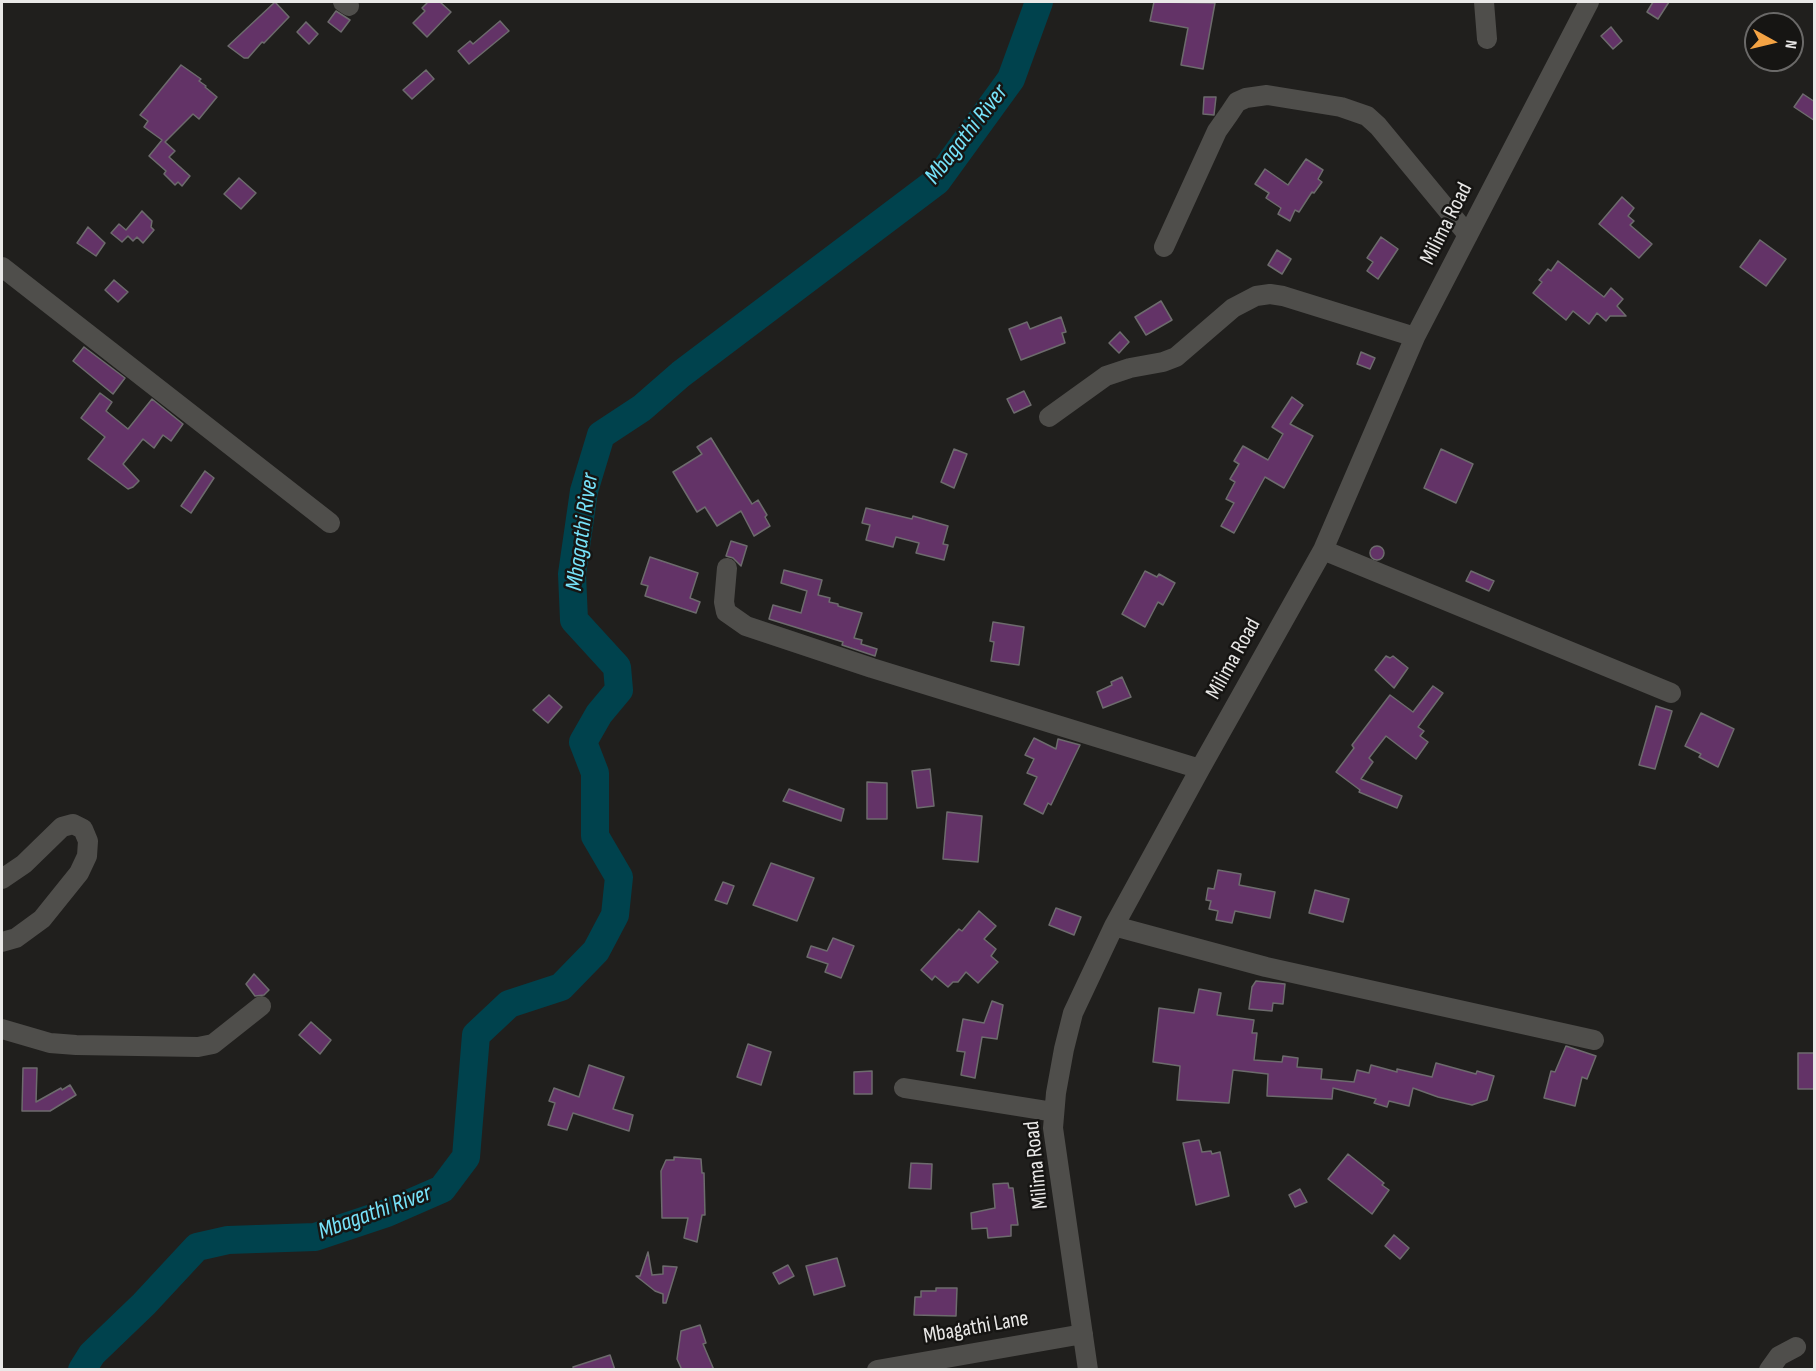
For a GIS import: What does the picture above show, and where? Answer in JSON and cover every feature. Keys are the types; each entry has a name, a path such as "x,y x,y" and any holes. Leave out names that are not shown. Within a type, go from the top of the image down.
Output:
{"street":[{"path":"1484,2 1487,39"},
{"name":"Milima Road","path":"1088,1370 1053,1128 1064,1048 1073,1013 1114,926 1323,550 1415,337 1589,2"},
{"path":"1164,247 1217,131 1228,114 1238,102 1246,98 1267,95 1341,107 1367,116 1378,126 1468,235"},
{"path":"2,267 330,524"},
{"path":"1048,417 1106,376 1176,357 1233,308 1256,296 1270,294 1282,296 1415,337"},
{"path":"1323,550 1671,693"},
{"path":"727,568 724,602 726,612 746,626 872,668 1200,769"},
{"path":"2,879 24,864 62,827 73,824 83,829 88,841 87,856 79,873 42,919 31,929 16,938 2,942"},
{"path":"1114,926 1266,967 1594,1040"},
{"path":"2,1029 50,1042 76,1045 198,1047 213,1044 261,1006"},
{"path":"904,1088 1054,1112"},
{"name":"Mbagathi Lane","path":"877,1370 948,1364 1083,1334"},
{"path":"1769,1370 1779,1356 1796,1347"}],"building":[{"path":"275,2 289,17 248,58 244,58 228,46"},
{"path":"428,2 440,2 451,12 427,37 413,23 425,11 422,8"},
{"path":"1154,2 1215,3 1203,69 1181,65 1188,28 1150,21"},
{"path":"1653,2 1669,2 1658,19 1647,12"},
{"path":"336,11 350,20 341,32 328,22"},
{"path":"500,21 509,31 469,64 458,51 470,41 473,44"},
{"path":"306,22 318,34 309,44 297,32"},
{"path":"1611,27 1622,41 1613,49 1601,36"},
{"path":"181,65 201,79 199,81 217,97 199,119 193,114 165,142 175,151 169,157 190,176 182,186 178,182 175,185 164,174 166,171 149,156 162,140 144,127 148,121 140,115"},
{"path":"426,70 434,79 412,99 403,90"},
{"path":"1803,94 1815,102 1815,121 1794,107"},
{"path":"1204,97 1216,97 1214,115 1203,114"},
{"path":"1306,159 1323,170 1318,179 1322,182 1314,193 1312,192 1299,212 1295,210 1290,221 1278,214 1281,208 1266,198 1269,193 1255,184 1265,169 1288,185"},
{"path":"239,178 256,193 241,209 224,194"},
{"path":"1622,197 1634,208 1628,216 1634,221 1630,225 1652,244 1639,258 1599,224"},
{"path":"142,211 152,221 151,227 154,230 143,243 137,237 133,241 128,236 122,242 111,233 119,224 126,230"},
{"path":"88,227 105,243 96,256 77,243"},
{"path":"1381,237 1398,249 1378,279 1367,271 1373,262 1367,258"},
{"path":"1760,240 1786,259 1766,286 1740,267"},
{"path":"1277,250 1291,259 1282,274 1268,265"},
{"path":"1558,261 1604,297 1611,288 1623,299 1617,306 1626,316 1610,316 1606,321 1597,313 1589,324 1573,311 1566,320 1533,293 1542,282 1539,280 1548,269 1551,271"},
{"path":"114,280 128,292 118,302 105,290"},
{"path":"1161,301 1172,320 1146,335 1135,317"},
{"path":"1061,317 1066,332 1062,333 1065,343 1021,360 1009,329 1027,322 1030,329"},
{"path":"1120,332 1129,342 1119,353 1109,343"},
{"path":"84,347 125,378 113,394 73,361"},
{"path":"1361,352 1375,358 1370,369 1357,364"},
{"path":"1024,391 1031,405 1014,413 1007,399"},
{"path":"100,393 112,402 106,411 128,429 152,399 183,424 171,441 163,435 154,448 143,439 123,464 139,481 128,489 88,459 105,437 81,418"},
{"path":"1292,397 1303,405 1290,424 1313,436 1284,488 1265,477 1234,533 1221,526 1234,503 1226,499 1235,482 1230,479 1239,464 1234,461 1243,446 1268,460 1283,434 1272,427"},
{"path":"711,438 752,504 758,500 767,515 765,517 770,526 754,536 741,511 717,526 705,507 697,512 673,472 702,454 697,447"},
{"path":"954,449 967,454 954,488 941,482"},
{"path":"1441,449 1473,464 1456,503 1424,488"},
{"path":"205,471 214,478 191,513 181,506"},
{"path":"866,508 912,519 913,516 948,526 943,544 948,545 944,560 916,553 919,543 896,537 893,547 866,540 870,525 862,523"},
{"path":"731,541 747,546 741,566 733,558 726,556"},
{"path":"1374,546 1380,546 1384,553 1380,560 1374,560 1370,556 1370,550"},
{"path":"650,557 698,573 690,598 700,602 696,613 645,596 648,586 641,584"},
{"path":"784,570 822,580 818,595 830,598 829,602 838,604 838,606 862,613 854,638 862,640 861,644 877,649 875,656 842,645 843,642 769,619 773,605 801,613 807,591 781,583"},
{"path":"1145,571 1157,577 1159,574 1175,583 1163,605 1158,602 1145,627 1122,614"},
{"path":"1471,571 1494,581 1489,591 1466,581"},
{"path":"993,622 1024,627 1019,665 991,661 994,642 990,641"},
{"path":"1386,656 1390,658 1393,656 1408,668 1394,688 1375,670"},
{"path":"1122,677 1131,697 1103,708 1097,692"},
{"path":"1433,686 1443,693 1418,727 1424,731 1420,736 1428,742 1416,759 1386,736 1369,758 1373,762 1361,779 1402,796 1397,808 1359,792 1360,790 1336,772 1354,748 1352,745 1390,695 1413,712"},
{"path":"549,695 562,707 548,723 533,710"},
{"path":"1656,706 1672,711 1655,769 1639,765"},
{"path":"1701,713 1734,729 1718,767 1699,757 1701,754 1685,746"},
{"path":"1034,738 1056,749 1058,739 1080,745 1051,805 1048,803 1043,814 1024,804 1037,777 1027,773 1034,759 1025,755"},
{"path":"930,769 934,806 917,808 912,771"},
{"path":"867,782 887,783 887,819 867,819"},
{"path":"789,789 844,809 841,821 783,801"},
{"path":"947,812 982,816 978,862 943,859"},
{"path":"771,863 814,878 797,921 753,905"},
{"path":"1218,870 1241,874 1239,885 1275,892 1270,918 1235,911 1232,923 1216,920 1218,911 1209,909 1211,901 1206,900 1208,888 1214,889"},
{"path":"723,882 734,886 727,904 715,900"},
{"path":"1315,890 1349,899 1343,922 1309,913"},
{"path":"1056,908 1081,917 1074,935 1049,925"},
{"path":"979,911 996,926 984,939 996,949 991,956 998,962 978,983 966,972 958,982 953,982 948,987 935,976 932,980 921,970 959,929 962,931"},
{"path":"833,938 854,946 841,978 825,972 828,964 807,957 811,946 827,951"},
{"path":"254,974 269,990 264,995 255,996 246,984"},
{"path":"1256,981 1285,984 1283,1004 1273,1003 1272,1011 1249,1009 1252,987"},
{"path":"1199,989 1221,993 1217,1015 1254,1020 1252,1033 1257,1033 1254,1060 1282,1062 1283,1056 1298,1058 1297,1067 1322,1069 1321,1079 1354,1082 1357,1070 1369,1073 1371,1065 1397,1072 1397,1069 1432,1077 1436,1063 1476,1074 1477,1071 1494,1076 1487,1100 1472,1105 1413,1088 1409,1106 1389,1101 1387,1107 1374,1103 1376,1099 1333,1088 1332,1099 1267,1096 1268,1074 1233,1070 1229,1103 1177,1100 1180,1066 1153,1062 1159,1008 1194,1013"},
{"path":"992,1001 1003,1005 997,1039 982,1037 975,1078 961,1075 965,1052 957,1051 963,1019 984,1023"},
{"path":"311,1022 331,1040 320,1054 299,1035"},
{"path":"748,1044 771,1052 761,1085 737,1077"},
{"path":"1566,1046 1596,1056 1587,1079 1582,1077 1575,1106 1544,1098 1551,1071 1555,1072"},
{"path":"1798,1053 1815,1053 1815,1089 1798,1089"},
{"path":"589,1065 624,1077 613,1109 633,1115 629,1131 573,1113 567,1130 548,1125 555,1103 549,1101 554,1088 579,1097"},
{"path":"23,1068 37,1068 36,1102 70,1085 76,1095 50,1111 22,1111"},
{"path":"872,1071 872,1094 854,1094 854,1072"},
{"path":"1199,1140 1202,1152 1211,1151 1212,1154 1220,1152 1229,1196 1196,1205 1183,1143"},
{"path":"1348,1154 1384,1183 1382,1185 1389,1190 1372,1214 1328,1179"},
{"path":"674,1157 701,1159 702,1173 704,1173 705,1215 702,1215 697,1242 684,1238 688,1218 662,1218 661,1171 666,1160 674,1160"},
{"path":"911,1163 932,1164 931,1189 909,1188"},
{"path":"1008,1183 1009,1188 1013,1188 1018,1225 1011,1225 1011,1236 988,1238 987,1228 972,1229 971,1213 995,1208 993,1184"},
{"path":"1300,1189 1307,1202 1295,1207 1289,1195"},
{"path":"1394,1235 1409,1248 1400,1259 1385,1246"},
{"path":"648,1252 652,1275 663,1274 663,1266 677,1267 666,1303 663,1303 663,1294 655,1291 636,1276 640,1276"},
{"path":"837,1258 845,1286 814,1295 806,1266"},
{"path":"788,1265 794,1276 779,1284 773,1273"},
{"path":"936,1288 957,1288 956,1316 914,1315 915,1297 921,1297 921,1291 936,1291"},
{"path":"700,1325 706,1343 703,1344 714,1370 682,1370 677,1359 681,1331"},
{"path":"610,1355 615,1370 574,1370 573,1367"}],"waterway":[{"name":"Mbagathi River","path":"82,1370 92,1354 144,1304 197,1247 228,1240 315,1237 387,1213 442,1189 466,1157 476,1035 509,1004 561,987 596,951 615,915 619,877 595,836 595,773 583,742 599,714 619,690 617,667 574,620 572,574 584,491 601,435 642,408 681,374 937,181 1011,79 1039,2"}]}
